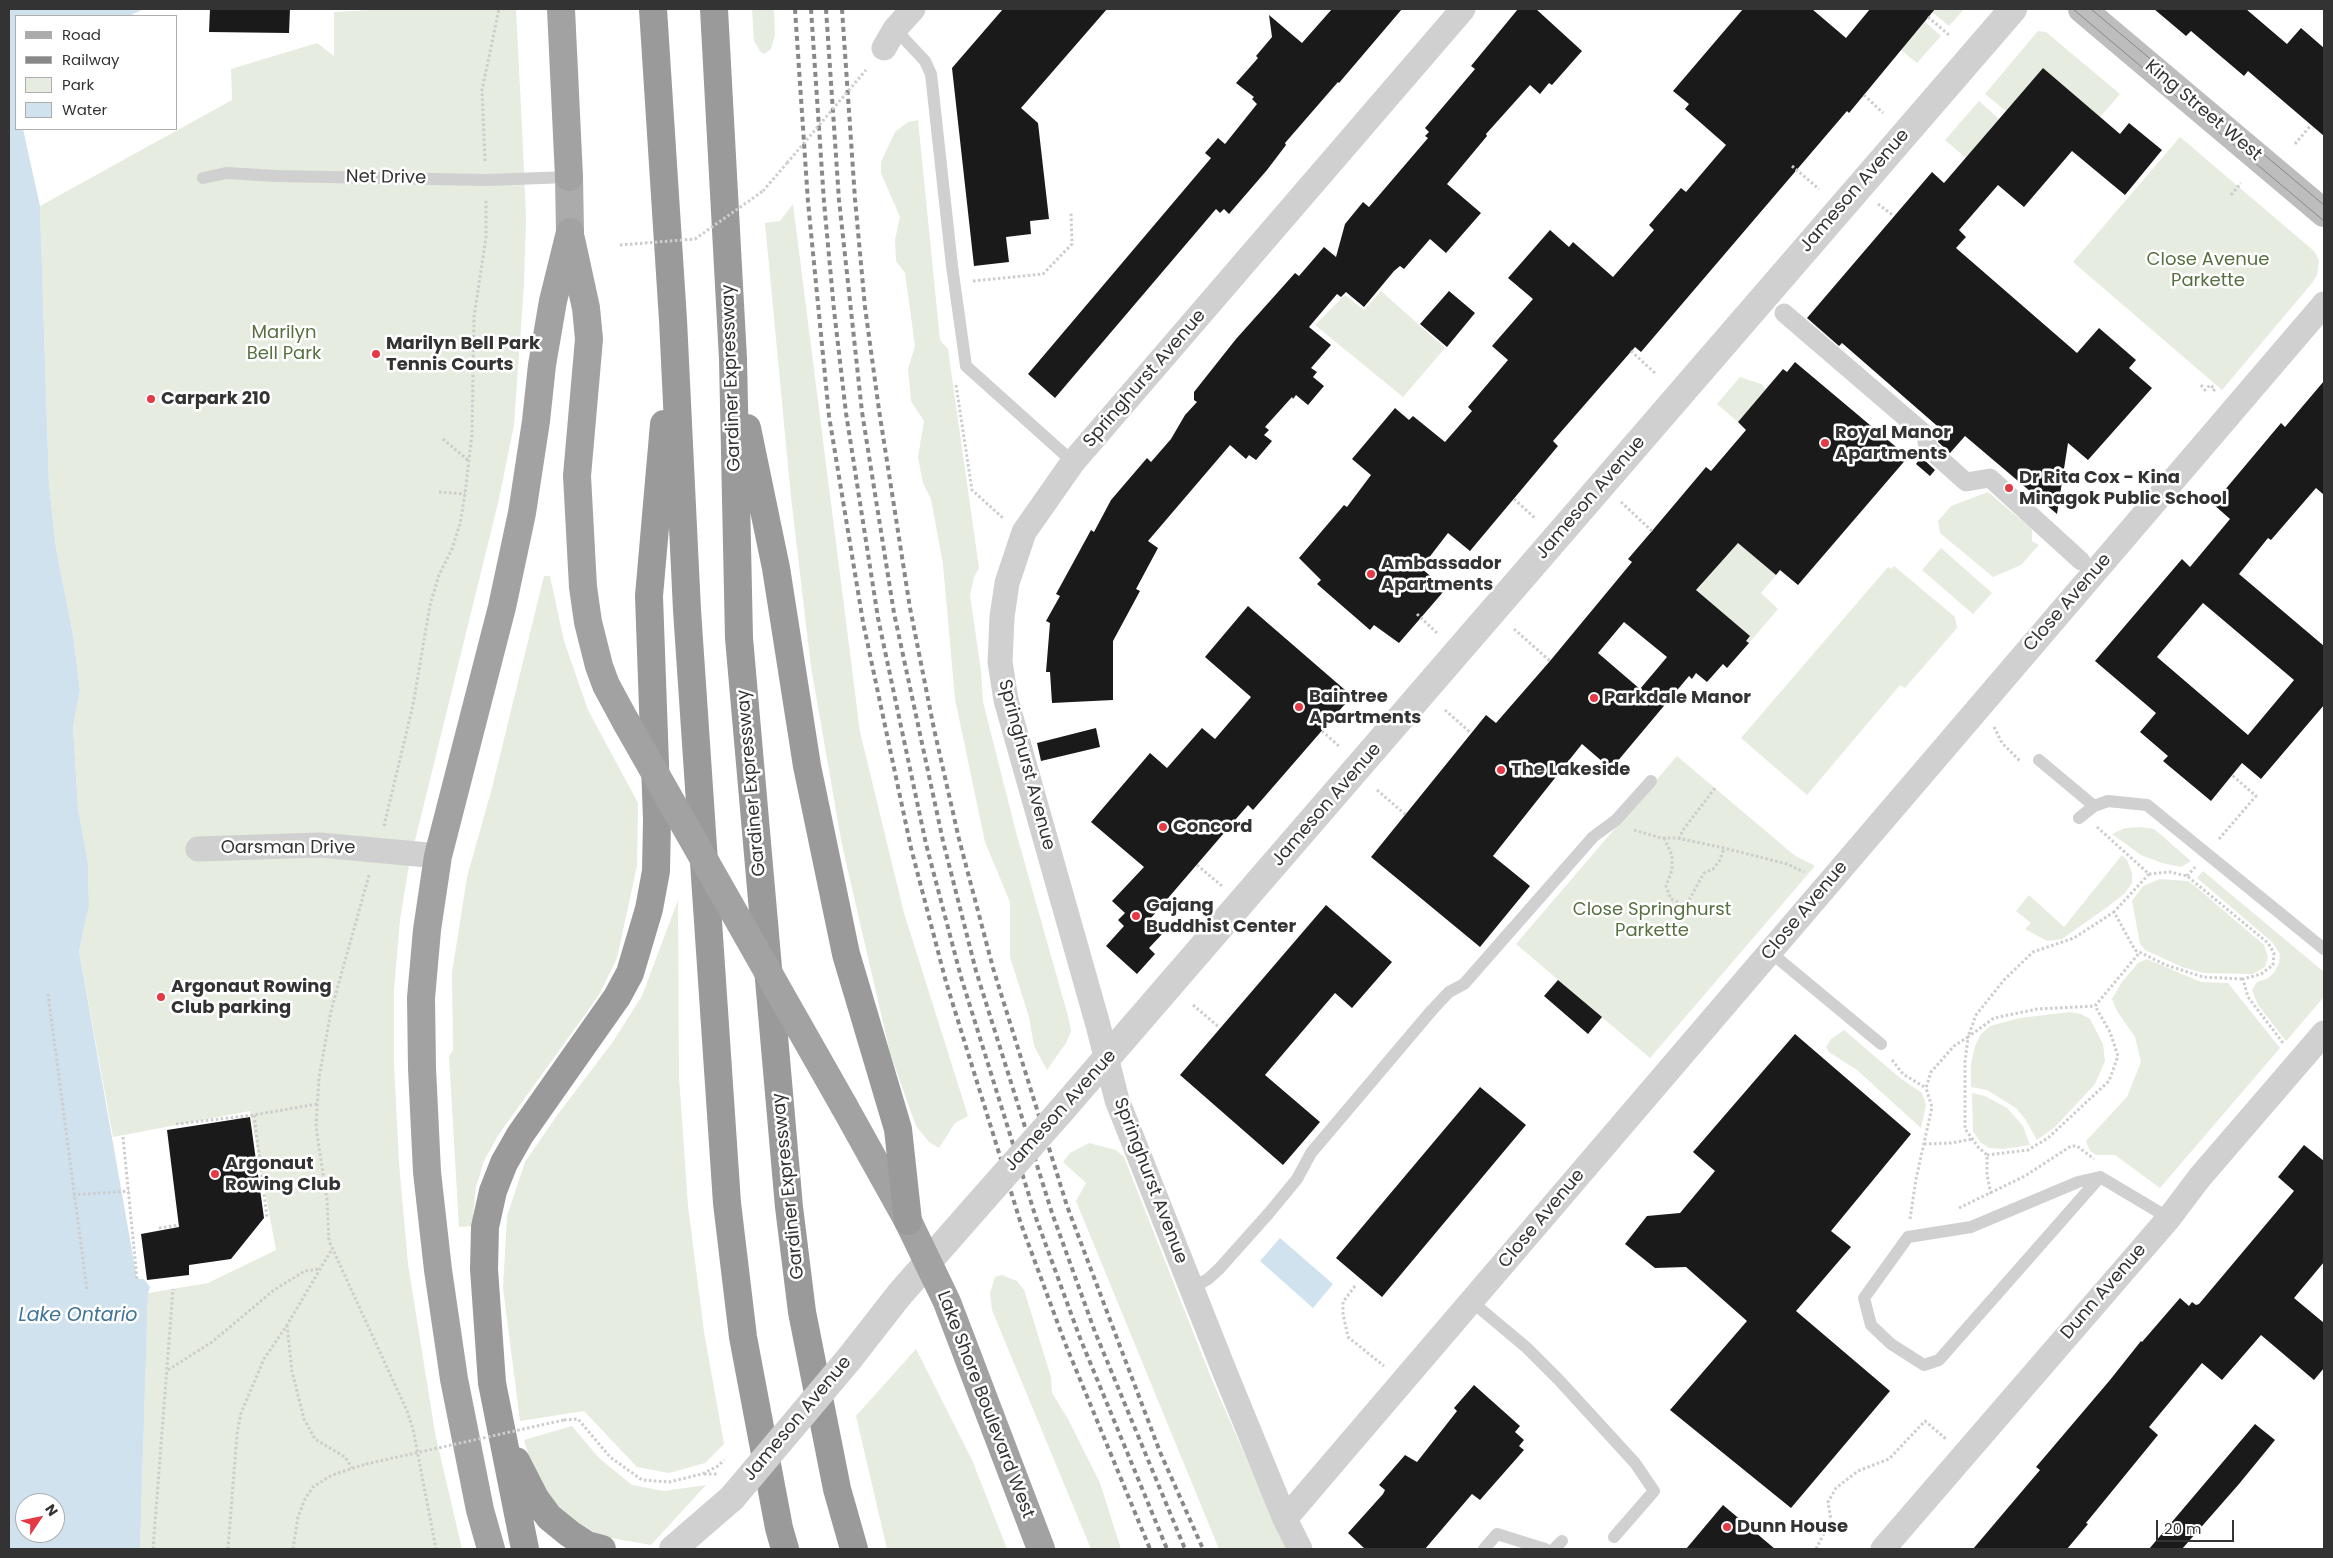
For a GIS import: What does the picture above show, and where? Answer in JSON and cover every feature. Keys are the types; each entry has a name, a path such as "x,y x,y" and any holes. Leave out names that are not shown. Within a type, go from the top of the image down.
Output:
{"highway":[{"path":"561,9 568,177"},
{"path":"653,9 673,320 687,610 727,1203 743,1337 779,1528 785,1549"},
{"name":"Gardiner Expressway","path":"714,9 733,359 739,638 789,1207 802,1312 836,1489 854,1549"},
{"path":"491,1549 480,1510 454,1380 427,1172 421,998 427,930 438,856 502,607 522,513 536,421 542,365 553,301 570,232"},
{"name":"Lake Shore Boulevard West","path":"570,232 586,308 589,338 577,476 583,587 588,622 599,666 606,685 626,722 908,1221 947,1302 1041,1549"},
{"path":"525,1549 492,1383 484,1268 485,1227 493,1191 504,1162 520,1135 582,1049 630,973 641,939 656,871 657,820 649,596 673,320"},
{"path":"733,359 776,568 807,766 846,954 898,1129 908,1221"},
{"path":"492,1383 516,1460 535,1498 549,1517 570,1534 587,1545 602,1549"}],"main road":[{"name":"King Street West","path":"2082,9 2324,213"},
{"path":"568,177 570,232"}],"street":[{"path":"890,39 913,9"},
{"name":"Springhurst Avenue","path":"1300,1549 1285,1519 1117,1100 1098,1025 1006,700 1000,662 1002,617 1007,583 1024,532 1073,462 1463,9"},
{"name":"Jameson Avenue","path":"673,1549 732,1498 928,1262 1106,1061 2013,9"},
{"name":"Close Avenue","path":"1285,1519 2324,304"},
{"path":"1784,313 1926,435 1928,448 1966,482 1990,478 2081,561"},
{"name":"Oarsman Drive","path":"198,849 320,845 438,856"},
{"name":"Dunn Avenue","path":"1883,1549 2169,1218 2200,1177 2324,1033"}],"lane":[{"path":"890,39 925,61 931,74 966,366 1073,462"},
{"name":"Net Drive","path":"203,178 226,173 276,176 486,180 568,177"},
{"path":"2039,760 2094,806"},
{"path":"1192,1288 1208,1279 1219,1269 1269,1213 1297,1179 1311,1153 1432,1010 1449,992 1464,984 1593,837 1616,820 1650,781"},
{"path":"2079,818 2094,806 2108,801 2147,805 2324,949"},
{"path":"1770,952 1881,1044"},
{"path":"2100,1177 1939,1360 1924,1365 1891,1344 1871,1325 1864,1298 1908,1237 1971,1227 2078,1182 2100,1177 2169,1218"},
{"path":"1471,1301 1528,1348 1558,1379 1635,1463 1654,1491 1614,1537"},
{"path":"1484,1549 1497,1534 1545,1549"}],"path":[{"path":"382,835 411,714 430,605 439,575 452,549 460,524 465,494 469,461 474,317 486,237 486,180 482,90 499,9"},
{"path":"1928,17 1950,35"},
{"path":"620,245 695,239 762,191 866,70"},
{"path":"1864,95 1883,113"},
{"path":"2295,144 2311,125"},
{"path":"1792,166 1818,189"},
{"path":"2230,195 2241,183"},
{"path":"1878,203 1894,216"},
{"path":"955,283 1043,274 1072,244 1072,213"},
{"path":"1631,351 1656,374"},
{"path":"2200,385 2205,390 2210,386 2215,389 2211,394"},
{"path":"443,439 469,461"},
{"path":"439,492 465,494"},
{"path":"1514,499 1536,519"},
{"path":"1621,502 1652,531"},
{"path":"1417,614 1437,633"},
{"path":"1514,629 1550,661"},
{"path":"1445,710 1471,733"},
{"path":"1322,731 1341,747"},
{"path":"2187,876 2256,796 2232,775"},
{"path":"1679,839 1682,830 1715,788"},
{"path":"1377,790 1406,815"},
{"path":"1616,820 1625,827 1664,838 1724,848 1787,864 1811,876"},
{"path":"1664,838 1672,856 1672,870 1666,886 1671,899 1682,904 1689,900 1704,873 1713,869 1720,860 1724,848"},
{"path":"2125,851 2149,874"},
{"path":"1197,865 1222,886"},
{"path":"371,871 331,1012 319,1078 316,1127 332,1249 407,1411 413,1429 436,1549"},
{"path":"2095,1006 2110,1032 2118,1056 2109,1081 2048,1138 2028,1150 1987,1155 1979,1148 1965,1129 1965,1062 1968,1037 1976,1015 2004,980 2033,952 2074,938 2114,912 2149,874 2170,872 2187,876 2268,943 2274,953 2274,965 2261,974 2242,979 2203,977 2166,965 2135,950 2114,912"},
{"path":"1908,1237 1910,1216 1932,1107 1926,1088 1931,1072 1954,1046 1994,1018 2037,1009 2095,1006 2140,952"},
{"path":"2242,979 2248,997 2287,1049 2303,1058"},
{"path":"48,994 73,1196 87,1290"},
{"path":"1193,1005 1220,1028"},
{"path":"1881,1044 1903,1074 1926,1088"},
{"path":"176,1124 254,1115 317,1104"},
{"path":"254,1115 267,1218"},
{"path":"123,1137 137,1279"},
{"path":"1924,1144 1951,1143 1972,1139"},
{"path":"1952,1210 1991,1194 2025,1176 2071,1146 2077,1146 2096,1160 2100,1177"},
{"path":"1987,1155 1987,1175 1991,1194"},
{"path":"73,1196 129,1191"},
{"path":"1910,1216 1918,1217"},
{"path":"159,1228 179,1225"},
{"path":"228,1549 237,1434 241,1412 264,1359 287,1325 318,1269 332,1249"},
{"path":"168,1370 212,1342 274,1290 305,1272 318,1269"},
{"path":"1355,1286 1343,1302 1343,1314 1348,1337 1390,1371"},
{"path":"153,1549 173,1289"},
{"path":"287,1325 292,1371 298,1399 309,1431 315,1439 345,1457 352,1468"},
{"path":"293,1549 298,1517 305,1499 312,1487 332,1475 366,1464 564,1420 578,1419 610,1457 642,1480 669,1482 702,1474 718,1466 724,1460"},
{"path":"1816,1549 1831,1520 1828,1502 1836,1488 1858,1471 1889,1459 1925,1421 1964,1454"}],"green space":[{"name":"Marilyn Bell Park","path":"390,9 516,9 526,219 524,284 514,425 499,499 409,865 400,920 394,990 394,1063 399,1163 408,1264 435,1433 462,1549 140,1549 148,1293 208,1283 276,1250 250,1111 113,1137 79,951 89,906 88,864 78,808 73,726 80,690 73,635 56,548 49,484 40,206 232,100 231,69 317,43 334,56 334,12"},
{"path":"752,9 774,9 775,35 771,49 764,54 754,41"},
{"path":"1935,9 1964,9 1949,26 1932,12"},
{"path":"1924,21 1941,36 1917,63 1900,49"},
{"path":"2038,31 2046,32 2120,94 2100,117 2043,68 2006,111 1985,94"},
{"path":"1979,101 1999,119 1966,158 1945,140"},
{"path":"918,120 940,340 948,349 979,568 974,577 970,595 981,671 983,702 1016,832 1071,1031 1066,1043 1047,1070 1034,1046 1029,1017 1010,957 1010,902 985,842 955,699 943,564 931,499 923,483 918,457 924,421 911,401 908,369 915,346 905,273 896,261 895,240 900,217 881,173 881,162 895,132 908,122"},
{"name":"Close Avenue Parkette","path":"2180,137 2314,251 2319,260 2317,275 2312,283 2222,390 2073,262"},
{"path":"793,204 860,732 904,913 968,1116 955,1123 939,1148 929,1142 916,1126 890,1053 842,845 811,667 791,497 765,223 780,221"},
{"path":"1381,291 1445,348 1403,397 1315,325 1345,295 1364,310"},
{"path":"1740,377 1761,384 1766,389 1738,422 1717,404"},
{"path":"1988,492 2032,529 2032,541 2039,545 2021,565 1993,577 1940,533 1938,521 1951,506"},
{"path":"1738,543 1776,575 1761,593 1778,609 1749,643 1746,641 1750,636 1696,590 1703,583 1698,579 1722,550 1728,555"},
{"path":"1941,548 1992,593 1973,614 1922,570"},
{"path":"1894,566 1955,617 1957,628 1905,688 1900,685 1807,795 1741,738 1888,567 1891,569"},
{"path":"544,576 550,576 564,641 588,710 638,803 637,866 617,958 599,995 499,1134 484,1161 476,1187 472,1226 459,1227 449,1056 453,1050 452,973 467,877 492,788"},
{"name":"Close Springhurst Parkette","path":"1677,756 1794,855 1815,866 1650,1058 1516,944"},
{"path":"2140,827 2154,829 2191,861 2181,867 2162,863 2141,855 2112,834 2125,828"},
{"path":"2122,855 2127,860 2132,873 2132,883 2124,894 2106,908 2062,939 2047,941 2025,929 2031,923 2016,911 2029,895 2064,927"},
{"path":"2203,871 2324,972 2324,997 2286,1041 2258,1005 2252,990 2257,982 2267,979 2274,973 2279,963 2280,954 2272,942 2197,878"},
{"path":"2160,879 2188,881 2195,886 2264,945 2268,957 2265,967 2253,974 2203,973 2182,967 2145,950 2140,944 2132,901 2143,886"},
{"path":"678,900 679,1077 688,1206 704,1332 724,1444 705,1463 669,1473 637,1467 584,1411 520,1421 503,1288 507,1216 525,1162 558,1114 612,1043 642,996"},
{"path":"2147,959 2201,982 2228,983 2280,1048 2160,1188 2115,1155 2096,1155 2090,1151 2086,1141 2127,1097 2141,1062 2135,1037 2117,1011 2112,999 2122,982 2138,963"},
{"path":"2070,1012 2081,1014 2090,1019 2103,1044 2105,1061 2095,1084 2055,1127 2037,1140 2016,1108 1987,1090 1971,1087 1971,1064 1975,1046 1981,1034 1990,1026 2020,1018"},
{"path":"1844,1030 1900,1078 1922,1093 1926,1105 1921,1128 1857,1070 1829,1052 1826,1047 1831,1039"},
{"path":"1972,1093 1985,1096 2007,1108 2023,1126 2030,1145 2003,1149 1989,1148 1980,1142 1973,1131"},
{"path":"1089,1143 1116,1150 1124,1157 1212,1380 1286,1549 1219,1549 1076,1201 1086,1183 1063,1162 1070,1153"},
{"path":"1002,1275 1017,1281 1024,1290 1051,1377 1052,1393 1068,1419 1100,1483 1121,1549 1091,1549 992,1310 990,1293 995,1277"},
{"path":"916,1349 972,1460 1007,1549 887,1549 856,1416"},
{"path":"572,1426 599,1458 632,1485 664,1491 706,1485 651,1545 600,1536 580,1524 557,1505 535,1476 524,1440"}],"water":[{"name":"Lake Ontario","path":"9,9 144,9 131,15 15,15 15,130 23,130 40,206 49,484 56,548 73,635 80,690 73,726 78,808 88,864 89,906 79,951 137,1279 144,1279 150,1287 148,1293 140,1549 9,1549"},
{"path":"1280,1238 1333,1284 1313,1308 1260,1261"}],"building":[{"path":"210,9 290,9 289,33 209,32"},
{"path":"1003,9 1107,9 1021,108 1038,123 1049,219 1030,221 1031,234 1006,237 1009,262 974,266 952,68"},
{"path":"1332,9 1402,9 1285,143 1286,145 1267,170 1229,214 1224,209 1220,213 1216,209 1055,398 1028,374 1211,158 1205,153 1218,138 1225,144 1257,104 1252,99 1254,97 1236,83 1258,58 1256,56 1272,37 1269,15 1302,43"},
{"path":"1518,9 1536,9 1582,51 1552,85 1549,83 1540,94 1530,85 1486,134 1487,136 1447,184 1481,213 1446,253 1430,239 1404,269 1400,266 1394,271 1364,307 1346,292 1341,297 1337,294 1309,327 1331,345 1311,368 1317,372 1313,377 1324,386 1308,405 1296,395 1293,399 1292,397 1265,427 1269,430 1264,435 1272,441 1256,460 1249,455 1246,459 1230,445 1148,541 1158,548 1136,589 1140,591 1113,641 1113,700 1052,703 1050,672 1046,672 1050,623 1046,621 1060,596 1056,594 1091,530 1094,532 1111,500 1147,458 1151,462 1171,439 1185,415 1197,402 1194,400 1194,392 1236,339 1295,273 1299,276 1324,247 1336,257 1345,224 1363,202 1369,207 1428,138 1425,136 1429,132 1425,128 1475,69 1471,66"},
{"path":"1743,9 1812,9 1846,38 1870,9 1935,9 1849,113 1847,111 1641,352 1635,347 1553,441 1558,446 1470,551 1448,533 1421,568 1441,585 1439,587 1444,591 1399,643 1374,625 1370,630 1317,584 1321,580 1299,558 1344,505 1347,507 1371,475 1352,459 1395,408 1409,420 1413,416 1445,442 1472,411 1468,407 1508,360 1492,346 1533,299 1508,278 1550,230 1569,247 1573,242 1613,277 1654,230 1649,225 1681,188 1686,192 1726,145 1685,109 1689,104 1673,91"},
{"path":"2154,9 2246,9 2287,44 2301,28 2324,48 2324,136 2248,71 2244,76 2191,31 2186,36"},
{"path":"2043,68 2120,134 2129,123 2162,150 2125,195 2072,151 2024,207 1998,185 1959,230 1966,237 1956,248 2077,353 2099,328 2136,360 2129,368 2152,388 2088,460 2068,443 2057,514 1965,436 1950,453 1938,442 1938,438 1943,431 1842,343 1839,346 1807,318 1932,172 1944,183"},
{"path":"1449,291 1475,313 1447,347 1420,324"},
{"path":"1795,362 1908,457 1798,585 1780,570 1776,575 1738,543 1696,590 1750,636 1746,641 1749,643 1727,668 1723,664 1707,682 1696,673 1692,679 1689,676 1611,769 1582,744 1493,856 1530,886 1480,947 1371,857 1486,715 1496,723 1550,661 1632,562 1628,559 1706,467 1711,471 1746,430 1738,422 1783,369 1787,372","holes":["1624,622 1667,657 1640,689 1598,653"]},
{"path":"2324,381 2324,495 2316,488 2271,540 2268,538 2239,574 2324,646 2324,705 2261,779 2242,763 2211,801 2163,761 2168,756 2140,732 2156,713 2095,661 2182,559 2190,567 2230,519 2213,504 2281,423 2285,427","holes":["2203,603 2294,680 2248,735 2157,657"]},
{"path":"1921,457 1935,470 1930,476 1916,464"},
{"path":"1248,606 1352,696 1253,810 1248,805 1151,918 1165,931 1149,948 1155,954 1137,974 1106,946 1124,926 1118,920 1125,913 1112,901 1144,867 1091,822 1150,753 1167,768 1202,728 1215,739 1251,697 1205,657"},
{"path":"1096,728 1100,747 1041,761 1037,743"},
{"path":"1326,905 1392,962 1352,1008 1335,993 1265,1075 1320,1122 1283,1165 1180,1075"},
{"path":"1558,980 1602,1017 1588,1034 1544,996"},
{"path":"1795,1034 1911,1134 1831,1231 1851,1247 1796,1311 1890,1391 1791,1508 1670,1410 1747,1321 1686,1267 1655,1268 1625,1244 1647,1216 1680,1213 1715,1171 1693,1152"},
{"path":"1480,1087 1526,1125 1382,1297 1336,1258"},
{"name":"Argonaut Rowing Club","path":"250,1117 264,1218 231,1259 189,1265 189,1275 147,1280 141,1234 179,1227 167,1130"},
{"path":"2304,1145 2324,1161 2324,1262 2294,1298 2324,1323 2324,1368 2314,1380 2261,1335 2222,1380 2202,1363 2149,1427 2158,1435 2067,1549 1973,1549 2040,1470 2036,1467 2141,1341 2180,1298 2189,1306 2192,1302 2196,1305 2199,1304 2294,1191 2278,1177"},
{"path":"1474,1385 1520,1426 1515,1432 1524,1440 1519,1446 1524,1450 1480,1500 1472,1494 1425,1549 1365,1549 1348,1533 1383,1494 1385,1490 1379,1485 1405,1455 1417,1462 1457,1411 1454,1408"},
{"path":"2255,1424 2275,1440 2239,1484 2182,1549 2149,1549"},
{"name":"Dunn House","path":"1723,1505 1775,1549 1686,1549"}],"tram line":[{"path":"2073,9 2324,221"},
{"path":"2091,9 2324,205"}],"railway":[{"path":"795,9 808,202 829,416 863,622 911,848 946,982 1021,1224 1065,1343 1150,1549"},
{"path":"811,9 824,202 846,413 878,618 926,844 961,977 1036,1218 1080,1338 1167,1549"},
{"path":"826,9 839,200 862,412 894,613 943,841 976,971 1052,1213 1095,1332 1185,1549"},
{"path":"842,9 855,199 865,307 879,410 910,608 934,729 959,839 993,968 1067,1206 1160,1452 1203,1549"}],"place":[{"name":"Marilyn Bell Park Tennis Courts","path":"376,354"},
{"name":"Carpark 210","path":"151,399"},
{"name":"Royal Manor Apartments","path":"1825,443"},
{"name":"Dr Rita Cox - Kina Minagok Public School","path":"2009,488"},
{"name":"Ambassador Apartments","path":"1371,574"},
{"name":"Parkdale Manor","path":"1594,698"},
{"name":"Baintree Apartments","path":"1299,707"},
{"name":"The Lakeside","path":"1501,770"},
{"name":"Concord","path":"1163,827"},
{"name":"Gajang Buddhist Center","path":"1136,916"},
{"name":"Argonaut Rowing Club parking","path":"161,997"},
{"name":"Argonaut Rowing Club","path":"215,1174"},
{"name":"Dunn House","path":"1727,1527"}]}
